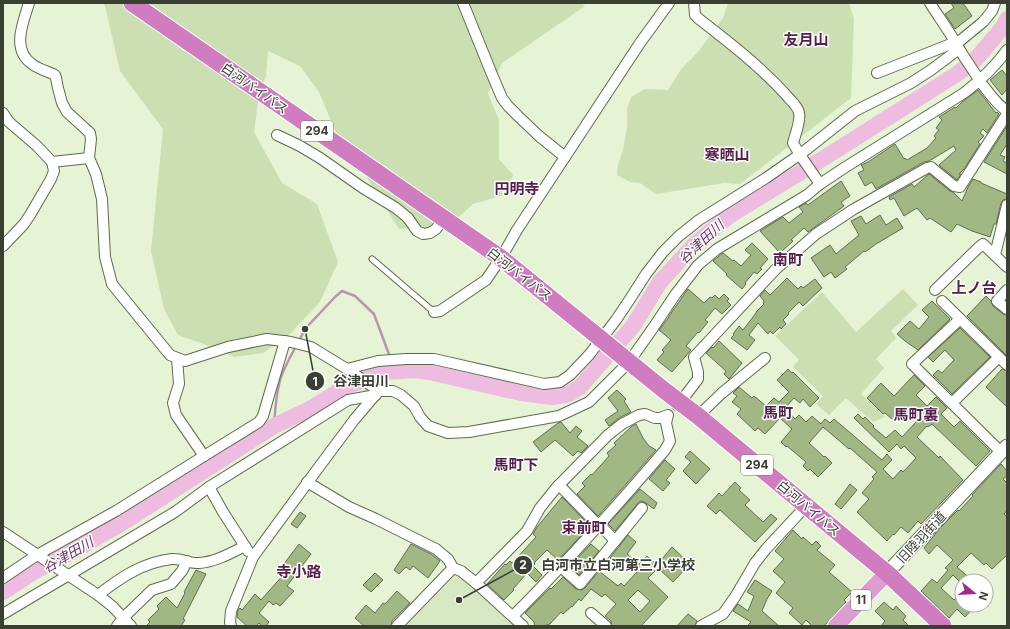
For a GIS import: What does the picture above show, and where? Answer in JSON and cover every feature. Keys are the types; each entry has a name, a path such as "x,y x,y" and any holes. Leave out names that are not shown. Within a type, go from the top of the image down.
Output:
{"highway":[{"name":"白河バイパス","path":"132,3 501,258 627,360 674,409 698,416 887,573"},
{"name":"旧陸羽街道","path":"887,573 943,626"}],"main road":[{"name":"11","path":"836,626 887,573"}],"street":[{"path":"29,3 22,26 20,46 24,57 33,65 55,75 62,102 67,112 90,133 92,142 89,158 96,174 102,199 105,257 112,284 170,355 185,361 228,347 267,339 288,342 311,347 347,369 378,393"},
{"path":"463,3 502,98 508,106 539,136 565,157"},
{"path":"434,312 440,311 486,280 517,230 640,43 669,3"},
{"path":"694,3 695,15 740,50 782,90 797,107 799,119 793,143 820,184"},
{"path":"930,3 979,79 995,101 1007,111"},
{"path":"347,369 378,361 434,359 544,384 560,382 570,375 602,340 646,274 663,252 679,236 699,220 802,157 855,111 911,83 931,70 959,48 961,40 984,22 992,11 995,3"},
{"path":"877,73 959,48"},
{"path":"3,614 65,573 175,512 209,487 348,400 393,391 401,395 414,406 420,417 428,426 448,433 469,432 559,416 589,402 627,360 653,328 675,295 698,265 717,249 807,194 844,168 964,93 999,61 1007,50"},
{"path":"3,113 9,122 37,146 52,162 54,171 51,179 24,224 3,246"},
{"path":"513,616 599,526 665,450 670,441 666,423 674,409 698,379 698,372 694,357 776,269 816,234 854,209 929,167 954,186 960,187 1007,114"},
{"path":"277,135 320,158 363,188 396,208 408,218 417,231 423,234 430,233 436,229 444,218"},
{"path":"52,162 89,158"},
{"path":"995,255 1007,205"},
{"path":"935,290 984,244 1007,266"},
{"path":"1007,290 997,300 1007,309"},
{"path":"942,301 1007,365"},
{"path":"960,319 912,364 952,403 1004,449"},
{"path":"3,578 116,511 259,422 263,416 288,342"},
{"path":"952,403 999,357"},
{"path":"177,358 179,384 173,403 176,415 204,456"},
{"path":"698,416 722,393 765,358"},
{"path":"231,626 230,622 232,611 253,557 354,420 378,393"},
{"path":"476,583 527,531 540,508 559,485 608,435 622,424 639,415 645,414 654,418 660,418 674,409"},
{"name":"旧陸羽街道","path":"887,573 1004,449"},
{"path":"307,482 349,507 436,549 448,559 453,568 461,571 476,583 523,626"},
{"path":"559,485 599,526 616,541"},
{"path":"209,487 253,557"},
{"path":"700,626 723,614 755,563 806,506"},
{"path":"561,567 580,584 642,508"},
{"path":"3,532 98,595 112,606 120,622 131,626"},
{"path":"98,595 126,575 153,563 171,559 180,559 198,563 211,561 245,546"},
{"path":"120,622 152,590 171,584 182,571 187,561"},
{"path":"397,626 453,568"},
{"path":"591,613 606,626"},
{"path":"713,619 721,626"}],"lane":[{"path":"372,259 434,312"}],"shaded area":[{"path":"103,3 582,3 585,6 502,63 488,94 499,120 499,159 513,175 504,195 473,204 448,227 399,229 367,178 336,133 319,92 300,66 268,51 266,76 259,94 254,132 282,183 317,204 338,262 320,302 287,337 263,353 235,357 178,335 164,309 151,251 163,129 120,71 105,6"},
{"path":"728,3 849,3 854,19 851,98 740,184 724,183 656,194 640,183 630,182 617,175 618,164 623,150 627,127 627,109 631,97 645,89 668,90 682,68 698,52 723,18"},
{"path":"903,289 918,305 891,331 896,338 876,359 884,368 861,394 885,417 873,422 846,398 829,415 816,404 823,396 793,367 799,360 775,336 822,292 856,332"},
{"path":"457,574 517,626 406,626"}],"building":[{"path":"951,3 963,3 972,16 955,29 945,14 954,8"},
{"path":"1002,70 1007,76 1007,89 1002,95 990,80"},
{"path":"978,90 996,113 997,112 999,114 987,133 983,129 980,133 984,136 978,142 980,144 964,169 959,174 961,174 957,180 939,165 956,150 954,146 876,189 872,182 865,186 858,173 864,170 861,165 895,144 904,159 905,158 907,160 927,148 936,138 934,136 939,130 936,128 942,120 939,117 955,107 956,108"},
{"path":"1007,126 1007,144 1000,155 1005,157 1003,161 1007,163 1007,174 984,162"},
{"path":"929,174 953,192 962,201 973,179 1007,194 1007,199 1003,200 1001,203 996,224 994,224 990,237 957,224 951,232 930,218 927,220 917,208 904,216 894,198 890,200 889,197 912,184 914,187"},
{"path":"841,181 850,196 841,202 844,206 808,232 804,228 780,253 760,231 783,217 789,223 803,212 799,207 806,203 808,205"},
{"path":"880,215 886,225 897,218 903,228 865,252 864,251 845,267 847,269 835,278 831,272 824,277 811,258 830,245 836,254 859,235 851,221 861,216 866,224"},
{"path":"752,243 768,259 757,274 754,272 742,289 713,261 723,253 741,266 751,255 745,250"},
{"path":"787,278 798,289 801,286 803,288 815,279 822,288 803,306 799,302 783,320 786,324 781,329 780,327 773,334 770,331 768,334 758,323 749,335 755,340 747,350 731,338 734,335 733,334 739,326 743,330 764,304 764,301 760,296 765,290 770,295"},
{"path":"688,289 704,303 710,297 712,298 715,295 719,299 724,294 729,299 727,301 731,305 722,314 715,308 705,320 708,322 686,346 691,350 672,372 657,360 664,352 662,350 671,340 659,330"},
{"path":"986,296 991,301 993,306 1003,314 1007,315 1007,356 967,316"},
{"path":"932,301 950,319 918,350 897,334 910,321 919,329 929,317 922,310"},
{"path":"960,328 990,357 952,394 933,375 938,370 942,373 954,360 945,350 933,362 928,357"},
{"path":"719,341 742,363 729,379 724,374 726,371 706,353"},
{"path":"788,369 792,373 793,372 819,398 810,407 803,399 800,403 794,398 785,408 795,419 799,415 806,422 812,416 821,424 825,419 830,423 834,419 882,460 887,454 892,460 883,469 893,479 901,470 903,472 916,458 904,446 901,449 897,444 889,452 854,418 858,414 863,419 865,417 874,426 873,427 886,438 895,430 902,437 917,421 904,409 893,420 885,413 883,414 867,398 881,383 894,396 914,375 925,386 916,395 927,406 936,397 947,408 941,414 954,427 960,421 990,451 976,466 932,424 928,427 927,426 917,437 939,458 940,456 963,480 921,524 918,521 908,533 901,527 887,541 857,512 869,499 862,493 874,479 872,477 877,472 850,448 849,449 823,427 809,443 832,463 818,477 810,469 808,471 803,466 806,462 781,442 792,429 780,418 765,434 758,428 755,431 737,414 741,409 732,402 737,396 733,393 739,387 752,398 754,396 766,406 774,398 779,402 789,392 777,380"},
{"path":"1002,369 1007,371 1007,407 986,387"},
{"path":"617,390 626,399 624,401 631,412 619,418 609,426 605,420 618,411 608,398"},
{"path":"561,422 570,433 576,426 582,431 577,437 588,446 581,453 578,451 573,456 555,440 541,452 533,442"},
{"path":"636,424 649,446 656,450 598,516 577,494 585,486 582,483 591,474 592,475 609,456 607,453 616,445 614,443"},
{"path":"690,451 710,469 696,484 683,471 691,462 685,457"},
{"path":"665,460 675,469 666,480 670,483 663,491 649,479"},
{"path":"1001,464 1007,471 1007,476 1003,479 1007,483 1007,510 1004,514 1007,517 1007,555 992,569 986,563 984,565 971,553 957,567 964,573 954,573 954,576 953,575 941,588 954,600 954,612 949,618 921,591 932,579 937,583 948,570 945,568 953,560 937,545 929,554 924,548 940,528 958,510 959,511 973,496 972,495"},
{"path":"735,482 741,488 739,490 750,500 745,505 763,522 771,514 777,519 755,542 720,510 716,514 707,506 719,493 722,496"},
{"path":"850,484 857,490 841,509 835,504"},
{"path":"640,489 657,503 654,509 642,501 639,502 615,531 608,524"},
{"path":"562,497 590,526 558,560 547,550 534,563 535,564 533,566 542,575 536,582 527,573 504,600 487,584 505,564 506,565 510,561 512,563 536,537 533,534 537,527"},
{"path":"300,512 306,516 297,528 291,524"},
{"path":"793,530 802,539 803,537 812,545 816,541 821,546 817,550 835,565 829,572 852,592 844,600 846,602 824,626 812,626 806,620 802,625 789,613 793,608 776,593 785,582 773,571 784,559 775,551"},
{"path":"628,535 636,542 627,554 639,564 647,556 657,565 672,547 690,564 673,582 658,568 648,578 668,597 641,626 612,626 611,621 605,616 616,604 605,594 602,597 591,589 581,601 579,599 563,614 561,612 550,624 535,626 534,622 525,613 563,577 576,589 582,590 599,571 618,586 621,583 624,586 638,571 626,561 621,567 610,558","holes":["638,590 650,601 640,612 628,600"]},
{"path":"299,544 311,554 287,586 294,591 280,606 276,603 273,605 269,601 259,613 269,622 266,626 262,626 259,623 256,626 247,626 237,617 238,610 240,608 242,610 255,594 261,600 285,573 280,569"},
{"path":"411,544 431,554 440,561 428,578 413,566 410,570 406,567 399,574 394,570"},
{"path":"591,544 599,551 579,575 570,566"},
{"path":"196,570 206,574 183,619 185,620 181,626 146,626 150,622 148,620 159,609 157,606 166,597 177,608"},
{"path":"375,573 383,580 371,592 363,585"},
{"path":"755,580 772,591 762,611 779,626 747,626 751,622 733,611 738,604 748,611 754,596 747,592"},
{"path":"397,591 410,603 392,621 391,626 364,626 355,618 366,605 375,613 383,603 385,604"},
{"path":"884,602 893,610 896,606 906,616 903,620 909,626 881,626 885,621 875,611"},
{"path":"961,613 969,613 965,617"},
{"path":"688,614 697,621 695,626 677,626"}],"waterway":[{"name":"谷津田川","path":"3,592 32,573 124,522 274,426 310,409 345,387 385,372 414,370 521,393 552,397 569,394 581,386 633,326 660,282 694,245 729,216 957,74 976,59 1003,27 1007,19"},
{"name":"谷津田川","path":"299,341 305,329 342,291 355,296 374,314 390,357"},
{"name":"谷津田川","path":"274,426 279,383 284,369 296,346"},
{"name":"谷津田川","path":"391,362 393,371"}],"place":[{"name":"谷津田川","path":"305,329"},
{"name":"白河市立白河第三小学校","path":"459,600"}],"district":[{"name":"友月山","path":"806,40"},
{"name":"寒晒山","path":"727,155"},
{"name":"円明寺","path":"517,189"},
{"name":"南町","path":"788,260"},
{"name":"上ノ台","path":"974,288"},
{"name":"馬町","path":"778,413"},
{"name":"馬町裏","path":"916,415"},
{"name":"馬町下","path":"516,465"},
{"name":"束前町","path":"584,528"},
{"name":"寺小路","path":"299,572"}]}
